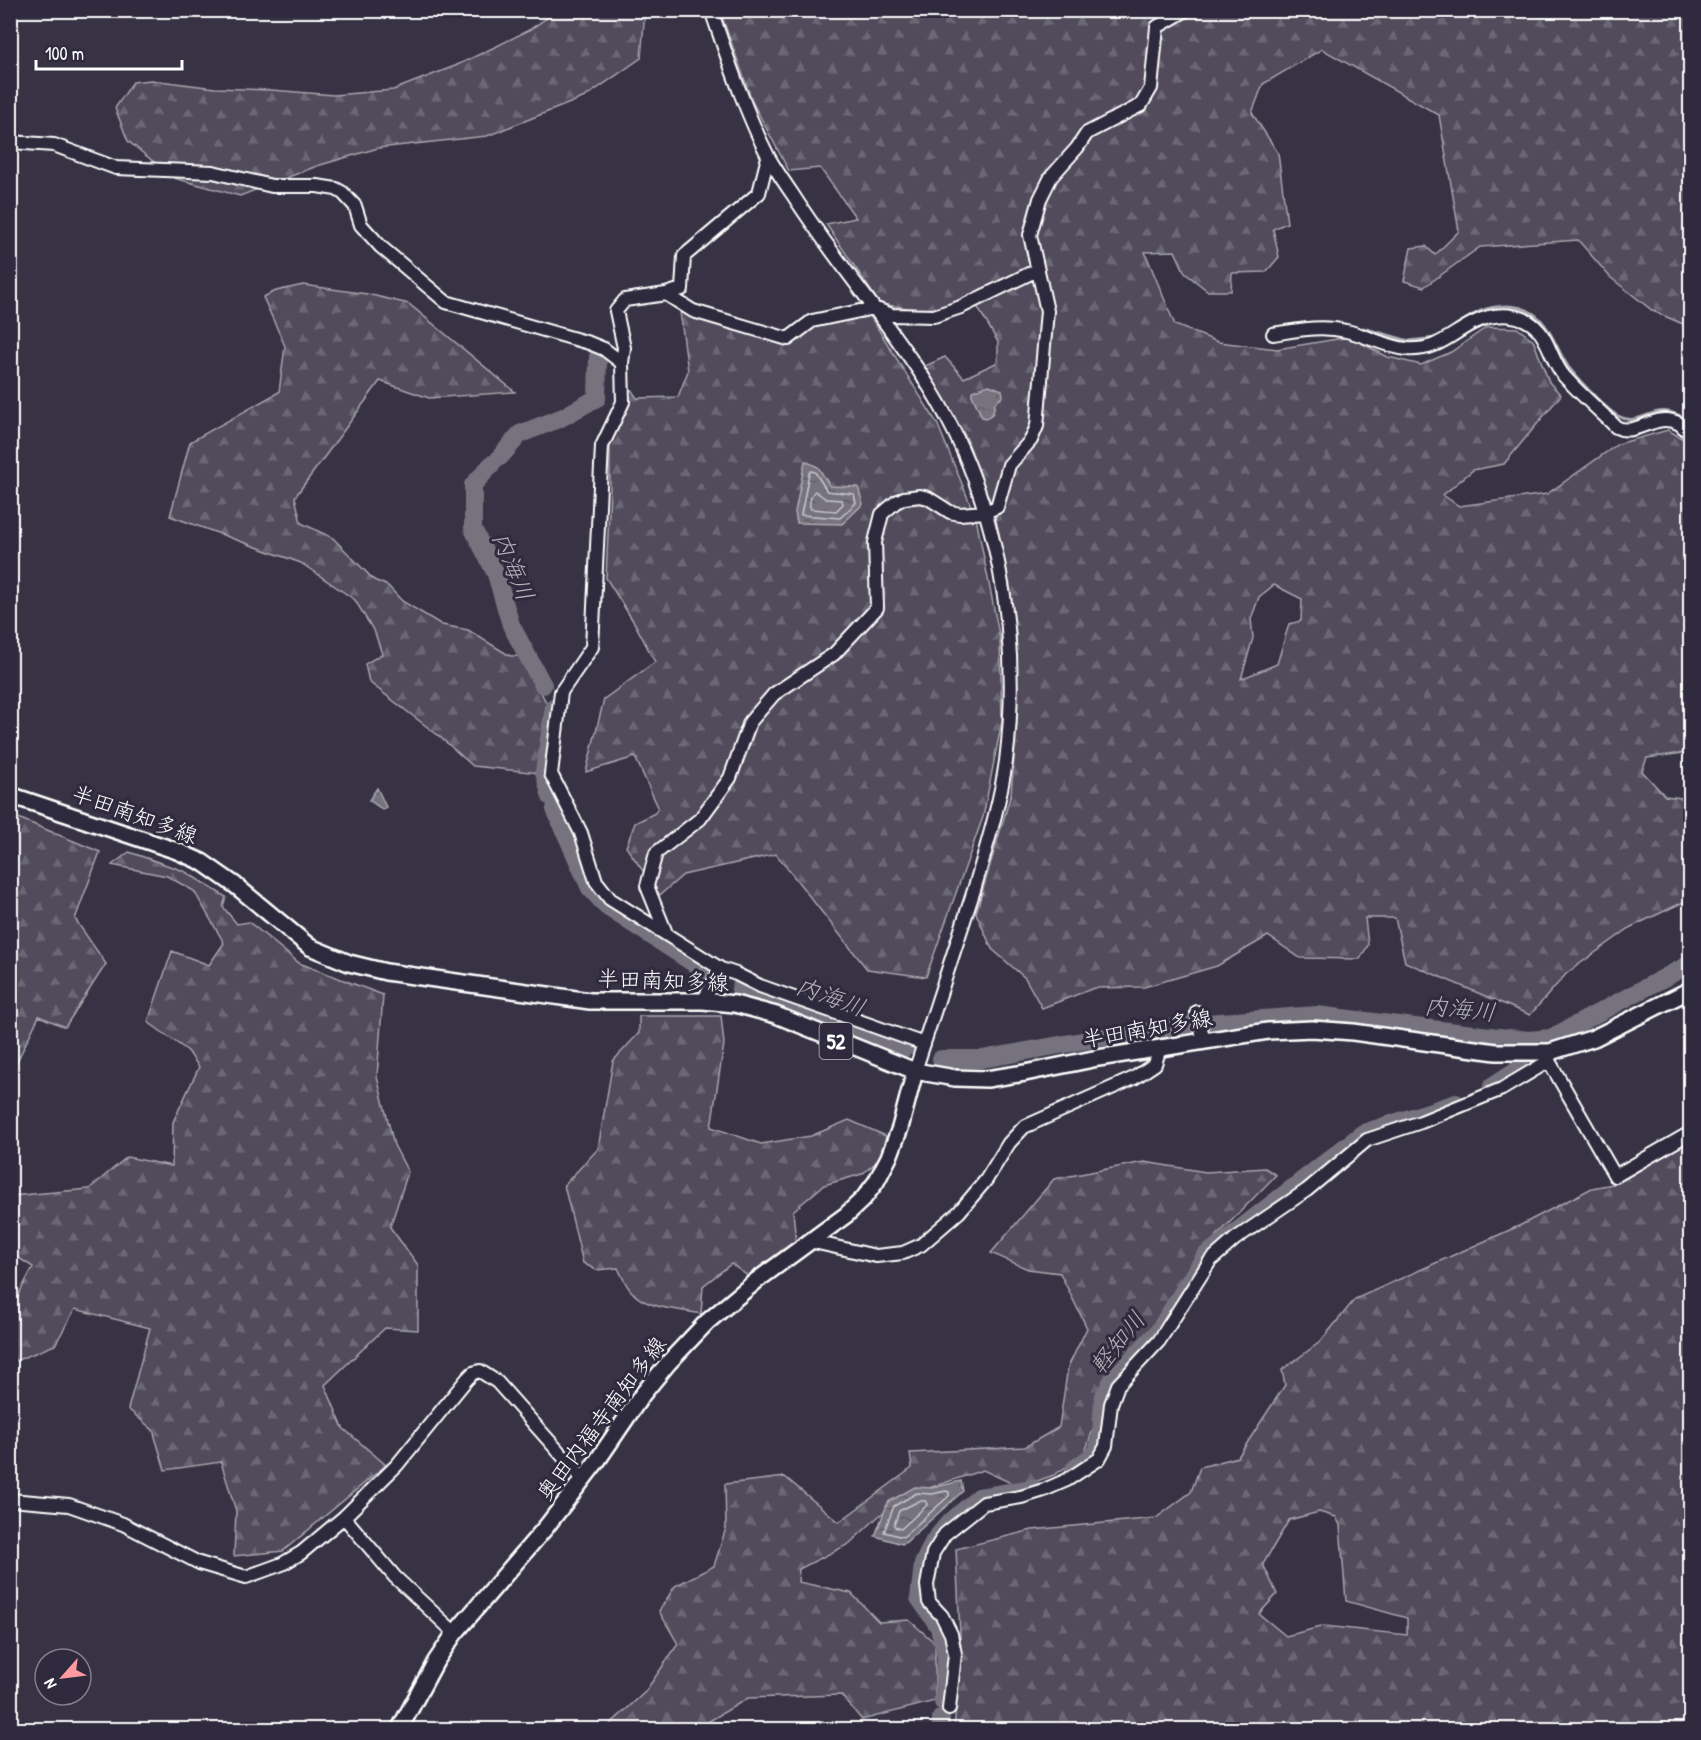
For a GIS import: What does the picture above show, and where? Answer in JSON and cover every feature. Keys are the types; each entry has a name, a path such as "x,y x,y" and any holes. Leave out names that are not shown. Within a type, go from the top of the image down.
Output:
{"main road":[{"name":"半田南知多線","path":"10,795 177,851 202,862 235,885 310,948 349,963 386,972 590,1001 703,1001 735,1004 776,1015 915,1071 955,1078 987,1079 1268,1031 1312,1029 1353,1032 1496,1052 1550,1057 1594,1038 1690,990"},
{"name":"奥田内福寺南知多線","path":"399,1730 436,1661 455,1633 546,1527 642,1395 677,1353 707,1322 809,1241 846,1215 863,1199 876,1182 889,1157 900,1128 915,1071"}],"street":[{"path":"711,10 741,95 768,157 807,217 918,370 946,417 985,512 998,565 1009,636 1011,680 1005,762 994,819 979,873 915,1071"},
{"path":"666,933 647,886 656,853 700,819 730,778 750,722 774,694 834,654 878,608 875,542 882,514 904,498 920,496 928,498 950,512 960,514 985,512 997,507 1009,465 1031,440 1037,426 1047,311 1030,235 1040,199 1051,177 1087,133 1141,105 1151,88 1154,39 1157,27 1186,10"},
{"path":"10,142 54,145 116,168 213,172 272,186 317,186 336,189 355,206 361,225 381,247 447,302 589,343 604,349 622,363"},
{"path":"768,157 759,193 684,256 682,289 666,294 625,300 616,311 624,348 623,402 602,447 592,648 561,692 551,774 581,833 596,881 610,899 721,969 759,986 924,1044"},
{"path":"666,294 693,311 788,339 812,321 874,308 892,315 934,316 961,307 1037,270"},
{"path":"1273,334 1317,327 1345,331 1406,349 1424,349 1437,345 1474,322 1496,315 1509,314 1531,323 1540,332 1563,374 1616,427 1623,431 1658,420 1681,425 1690,433"},
{"path":"703,1001 721,969"},
{"path":"1197,1012 1204,1041"},
{"path":"809,1241 876,1256 903,1254 921,1245 959,1212 986,1180 1009,1143 1024,1127 1134,1078 1155,1064 1160,1048"},
{"path":"949,1709 955,1654 951,1634 942,1616 929,1602 927,1585 933,1553 945,1534 984,1503 1021,1497 1044,1490 1067,1480 1099,1459 1107,1446 1111,1404 1118,1385 1159,1341 1210,1262 1235,1239 1307,1190 1367,1140 1421,1122 1502,1089 1550,1057 1615,1176 1690,1133"},
{"path":"10,1500 69,1505 123,1524 199,1563 246,1577 282,1564 302,1552 344,1517 397,1465 467,1379 473,1373 480,1371 497,1382 583,1479"},
{"path":"344,1517 395,1577 455,1633"}],"green space":[{"path":"439,11 472,11 446,19"},
{"path":"557,11 645,11 641,58 585,97 487,136 378,148 317,166 240,196 174,178 128,141 115,108 133,82 151,80 215,88 334,95 393,90 455,66 497,46 529,30"},
{"path":"720,11 1690,11 1690,327 1653,311 1610,277 1578,240 1480,247 1424,287 1404,281 1411,248 1426,246 1435,255 1459,231 1439,115 1322,49 1263,84 1252,113 1278,153 1287,223 1273,229 1279,257 1266,272 1232,273 1231,291 1208,291 1185,273 1175,251 1145,252 1175,325 1218,342 1277,349 1349,337 1388,357 1421,365 1451,352 1487,327 1517,328 1533,340 1549,382 1561,395 1504,464 1473,470 1443,495 1459,506 1547,494 1618,444 1668,430 1690,443 1690,752 1647,758 1642,771 1665,796 1690,799 1690,899 1631,927 1567,973 1530,1015 1405,962 1395,918 1365,918 1368,945 1360,959 1300,958 1268,936 1217,966 1144,987 1094,988 1042,1008 1025,978 992,949 976,913 1011,794 1017,722 1016,637 1010,586 995,515 967,439 925,366 945,357 964,378 998,362 998,342 970,294 935,312 880,304 826,224 856,218 820,168 789,171 753,103","holes":["1274,585 1302,599 1301,621 1289,624 1277,664 1241,679 1253,638 1251,619 1259,597"]},
{"path":"303,285 367,294 409,304 515,392 429,398 380,381 295,497 301,523 333,538 374,580 388,586 402,601 442,625 468,630 510,656 522,656 549,708 539,773 473,766 439,736 369,682 365,664 382,654 375,633 355,600 301,563 170,516 190,442 279,392 285,346 263,297 276,291"},
{"path":"679,304 788,342 814,325 870,316 937,423 976,518 1000,639 1002,721 983,817 926,977 867,969 776,854 683,875 660,895 626,847 635,823 655,813 658,807 635,757 586,772 604,699 655,662 635,624 606,578 610,447 630,388 637,398 678,397 688,371"},
{"path":"11,815 100,852 75,919 106,964 65,1027 39,1016 11,1074"},
{"path":"129,852 184,871 226,897 223,907 237,924 249,922 299,963 383,995 377,1077 394,1145 408,1172 390,1227 418,1265 418,1330 385,1328 325,1385 343,1428 386,1465 283,1551 234,1556 236,1511 221,1462 165,1470 153,1430 128,1409 150,1328 75,1309 55,1345 15,1361 11,1341 11,1309 33,1267 11,1253 11,1196 89,1189 127,1157 172,1166 173,1122 199,1067 188,1051 148,1022 172,951 209,965 224,943 194,891 167,876 112,865"},
{"path":"639,1016 721,1016 724,1044 711,1127 761,1144 811,1136 849,1120 886,1136 879,1160 862,1174 824,1185 793,1211 796,1243 748,1276 731,1264 703,1286 701,1314 664,1308 647,1302 631,1291 618,1268 596,1270 583,1263 564,1185 598,1149 613,1061 639,1033"},
{"path":"1690,1140 1690,1729 954,1729 961,1655 956,1549 1032,1530 1156,1518 1191,1492 1200,1467 1238,1457 1285,1385 1282,1370 1320,1342 1355,1299 1521,1225 1592,1188 1618,1183","holes":["1319,1512 1336,1517 1340,1525 1346,1601 1407,1618 1407,1635 1324,1626 1286,1636 1259,1614 1277,1594 1263,1564 1289,1520"]},
{"path":"1144,1162 1206,1172 1265,1168 1276,1175 1202,1251 1159,1319 1108,1375 1099,1395 1096,1421 1084,1455 1054,1475 1020,1487 983,1470 929,1488 880,1515 849,1544 799,1569 798,1582 851,1593 879,1622 909,1620 935,1643 935,1701 862,1720 841,1695 748,1698 696,1729 601,1730 645,1692 678,1644 659,1611 675,1586 714,1566 726,1528 725,1484 785,1477 839,1522 912,1468 910,1453 1025,1447 1059,1427 1068,1367 1087,1328 1060,1273 1028,1269 991,1253 1054,1179"}],"water":[{"path":"989,385 1002,390 1003,396 995,403 993,413 987,418 982,417 972,391"},
{"path":"805,461 818,467 830,486 858,487 863,504 842,524 797,523 795,512"},
{"path":"377,788 386,807 383,810 369,800"},
{"path":"961,1481 963,1491 906,1542 902,1544 875,1536 888,1502 915,1487 932,1488"}],"waterway":[{"path":"1463,322 1493,307 1504,306 1526,310 1544,324 1569,368 1613,413 1627,419 1635,419 1658,412 1667,412 1690,422"},
{"path":"1363,328 1409,341 1436,338"},
{"name":"内海川","path":"500,457 520,434 561,418 597,398 598,356"},
{"name":"内海川","path":"492,464 473,485 473,529 496,574 511,625 543,685"},
{"name":"内海川","path":"551,797 544,772 554,707"},
{"name":"内海川","path":"555,809 590,888 607,907 710,974"},
{"name":"内海川","path":"1207,1023 1317,1015 1529,1040 1551,1038 1690,964"},
{"name":"内海川","path":"740,989 905,1048"},
{"name":"内海川","path":"941,1059 982,1059 1191,1024"},
{"name":"軽知川","path":"1492,1086 1521,1067"},
{"name":"軽知川","path":"1074,1469 1096,1453 1101,1438 1103,1398 1113,1379 1158,1332 1205,1256 1363,1133 1456,1103"},
{"name":"軽知川","path":"943,1702 946,1657 939,1627 919,1598 923,1564 934,1541 947,1525 979,1497 1033,1488"},
{"name":"軽知川","path":"941,1718 941,1730"}]}
